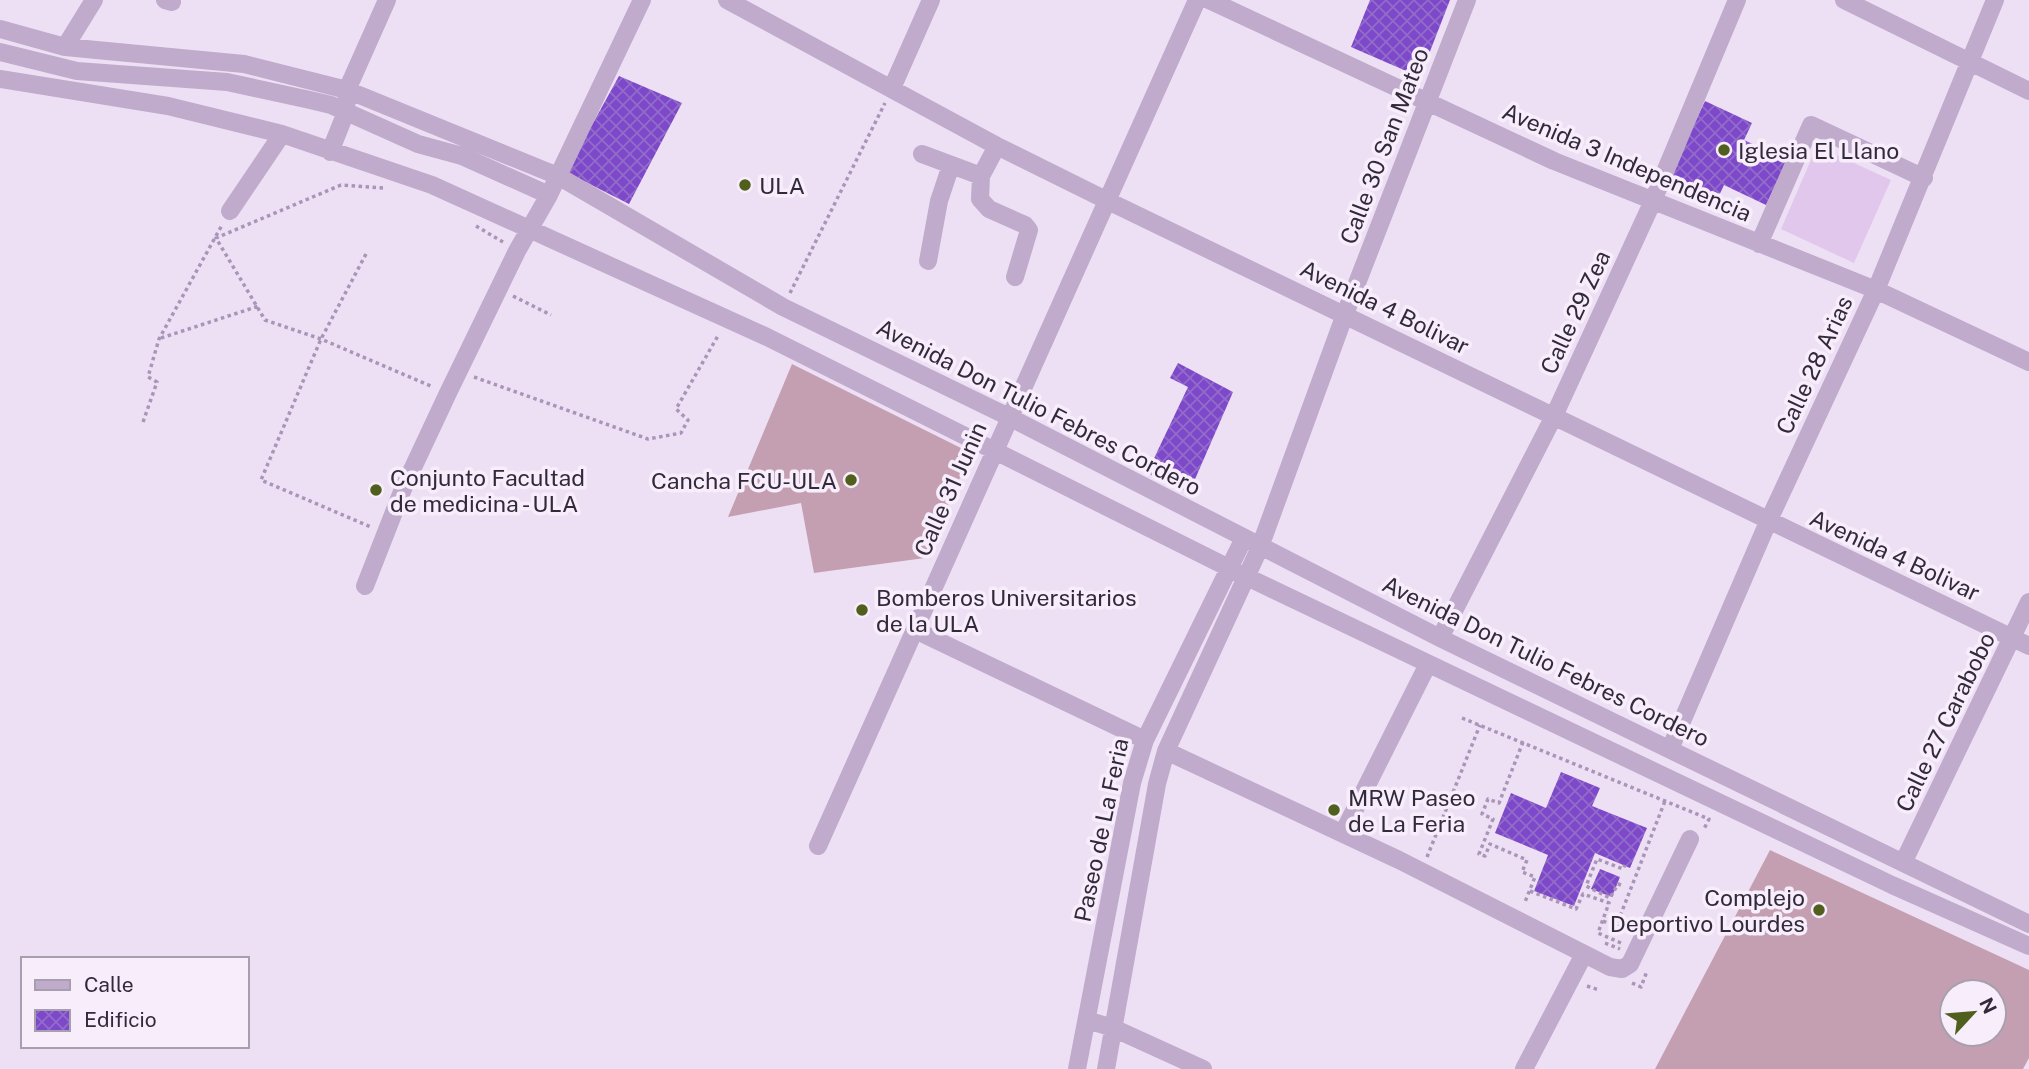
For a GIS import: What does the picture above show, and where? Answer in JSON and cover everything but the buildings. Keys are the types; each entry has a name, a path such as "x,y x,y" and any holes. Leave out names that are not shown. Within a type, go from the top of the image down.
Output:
{"street":[{"path":"65,47 94,0"},
{"path":"330,152 346,112 347,90 387,0"},
{"path":"365,586 385,533 458,371 517,251 549,195 642,0"},
{"name":"Avenida 4 Bolivar","path":"727,0 997,146 1768,522 2021,642"},
{"path":"892,88 931,0"},
{"name":"Calle 31 Junin","path":"818,846 1198,0"},
{"name":"Avenida 3 Independencia","path":"1209,0 1428,103 1652,202 1876,290 2029,362"},
{"name":"Calle 30 San Mateo","path":"1252,543 1345,314 1467,0"},
{"name":"Calle 29 Zea","path":"1440,638 1553,416 1652,202 1737,0"},
{"path":"1844,0 2029,91"},
{"name":"Calle 28 Arias","path":"1670,749 1768,522 1876,290 1972,63 1995,0"},
{"name":"Avenida Don Tulio Febres Cordero","path":"0,29 65,47 244,64 347,90 558,176 783,307 1009,417 1440,638 2029,923"},
{"path":"0,52 77,71 227,82 288,94 346,112 418,144 462,156 549,195"},
{"path":"0,79 168,106 282,134 432,185 767,337 1247,578 1892,885 2029,946"},
{"path":"1759,244 1811,125 1924,178"},
{"path":"230,211 282,134"},
{"path":"997,146 981,176 980,199 989,209 1025,225 1028,230 1015,277"},
{"path":"922,154 981,176"},
{"path":"928,261 939,201 951,165"},
{"path":"1252,543 1247,578 1166,751 1343,833 1562,941 1583,956 1622,969 1630,964 1697,835"},
{"name":"Paseo de La Feria","path":"1077,1069 1132,783 1144,740 1230,568 1252,543"},
{"name":"Calle 27 Carabobo","path":"1903,863 2021,642 2029,602"},
{"path":"915,630 1144,740"},
{"path":"1343,833 1428,664"},
{"name":"Paseo de La Feria","path":"1106,1069 1157,784 1166,751"},
{"path":"1524,1069 1583,956"},
{"path":"1087,1020 1113,1028 1203,1069"}],"path":[{"path":"783,307 892,88"},
{"path":"216,237 341,185 395,189"},
{"path":"143,422 157,382 148,377 159,339 230,211"},
{"path":"467,222 517,251"},
{"path":"216,237 265,320 321,339 448,393"},
{"path":"366,254 321,339 261,480 385,533"},
{"path":"499,288 551,315"},
{"path":"159,339 259,306"},
{"path":"458,371 648,439 681,433 688,420 676,409 727,320"},
{"path":"1462,718 1709,818 1697,835"},
{"path":"1425,862 1480,725"},
{"path":"1523,743 1499,803 1488,799 1482,814 1493,818 1479,854 1485,856 1490,844 1527,860 1522,872 1535,877 1525,902"},
{"path":"1603,921 1630,931 1617,924 1665,801"},
{"path":"1621,885 1618,884 1611,898 1586,886 1597,859 1623,869 1625,865"},
{"path":"1530,891 1576,909 1583,894 1609,903 1598,933 1625,944 1619,949"},
{"path":"1629,982 1641,988 1650,965"},
{"path":"1578,982 1599,990"}],"shaded area":[{"path":"1817,146 1891,180 1854,263 1781,229"},
{"name":"Cancha FCU-ULA","path":"792,364 967,451 969,457 925,558 814,573 801,503 728,517"},
{"name":"Complejo Deportivo Lourdes","path":"1770,850 2029,970 2029,1058 2023,1069 1655,1069"}],"place":[{"name":"Iglesia El Llano","path":"1724,150"},
{"name":"ULA","path":"745,185"},
{"name":"Cancha FCU-ULA","path":"851,480"},
{"name":"Conjunto Facultad de medicina - ULA","path":"376,490"},
{"name":"Bomberos Universitarios de la ULA","path":"862,610"},
{"name":"MRW Paseo de La Feria","path":"1334,810"},
{"name":"Complejo Deportivo Lourdes","path":"1819,910"}]}
